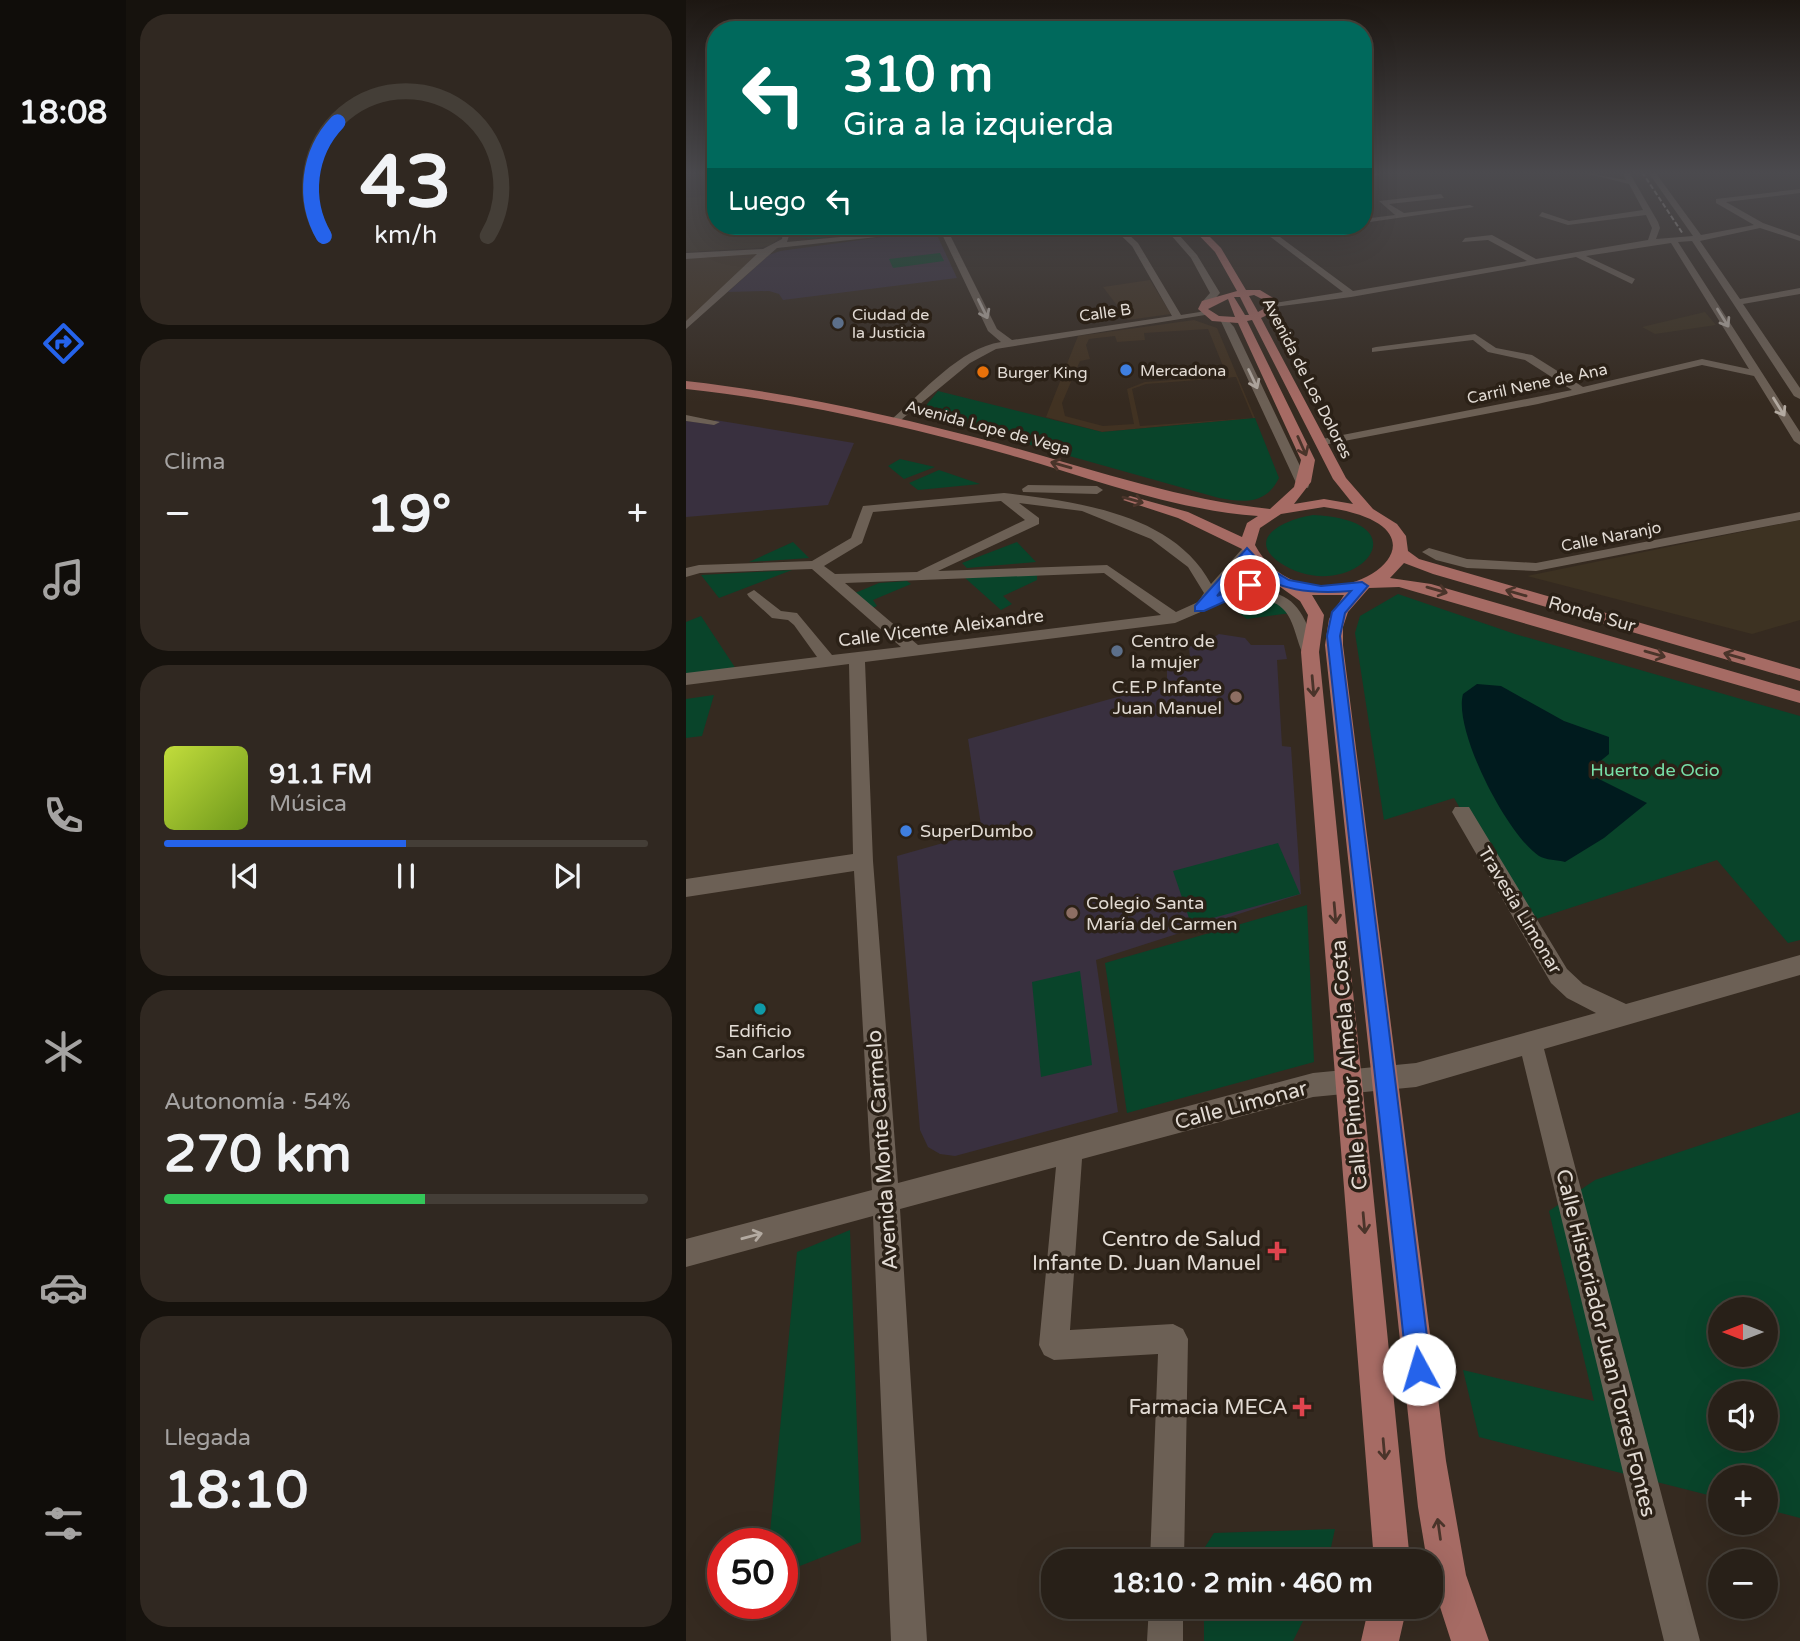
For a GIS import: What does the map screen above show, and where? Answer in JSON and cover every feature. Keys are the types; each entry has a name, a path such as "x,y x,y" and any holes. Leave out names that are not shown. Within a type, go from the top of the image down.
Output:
{"main road":[{"path":"1202,249 1216,270"},
{"name":"Avenida de Los Dolores","path":"1218,249 1244,293 1348,491 1368,512"},
{"path":"1227,290 1256,292 1272,301 1268,312 1256,316 1222,319 1206,314 1203,307 1208,301 1227,290"},
{"name":"Avenida de Los Dolores","path":"1227,290 1304,449 1309,473 1303,485"},
{"path":"686,371 696,376 688,390"},
{"name":"Avenida Lope de Vega","path":"688,390 810,403 896,421 1205,506 1273,511"},
{"name":"Avenida Lope de Vega","path":"688,390 887,431 1097,490 1183,515 1247,548"},
{"path":"1273,511 1324,503 1368,512 1394,530 1400,541 1401,553 1391,570 1366,584 1321,590 1281,581 1257,567 1247,548 1249,533 1273,511 1292,499 1303,485"},
{"name":"Ronda Sur","path":"1401,553 1413,562 1439,571 1800,675"},
{"name":"Calle Pintor Almela Costa","path":"1281,581 1306,598 1317,615 1310,652 1391,1549"},
{"name":"Ronda Sur","path":"1366,584 1399,582 1425,587 1800,697"},
{"name":"Calle Pintor Almela Costa","path":"1366,584 1338,612 1333,636 1441,1544 1451,1594 1470,1641"},
{"path":"1380,1641 1385,1619"}],"street":[{"path":"686,256 771,249"},
{"path":"953,249 993,331 1008,342"},
{"path":"1138,249 1178,317"},
{"path":"1189,249 1215,293 1208,301"},
{"path":"1291,249 1351,294"},
{"path":"1510,249 1535,262"},
{"path":"1272,301 1351,294 1610,249"},
{"path":"1678,249 1800,440"},
{"path":"1703,249 1800,396"},
{"path":"686,326 765,251"},
{"path":"1576,254 1632,281"},
{"path":"1737,302 1800,290"},
{"name":"Calle B","path":"896,421 969,359 1008,342 1206,314"},
{"path":"1222,319 1229,327 1303,485"},
{"path":"1376,350 1475,337 1492,350 1528,357 1580,390"},
{"name":"Carril Nene de Ana","path":"1322,443 1702,362 1758,374"},
{"path":"1778,363 1792,363"},
{"path":"686,418 713,422"},
{"path":"1021,497 1026,489 1036,487 1097,490"},
{"path":"917,576 1034,521 1004,497"},
{"path":"686,573 699,569 815,565 857,540 868,509 1021,497 1085,507 1156,537 1194,565 1205,587 1213,592"},
{"name":"Calle Naranjo","path":"1429,552 1477,564 1536,567 1800,516"},
{"name":"Calle Vicente Aleixandre","path":"1199,608 1247,548"},
{"path":"815,565 915,651"},
{"path":"1194,565 1231,571"},
{"path":"831,579 1107,569 1175,618"},
{"name":"Calle Vicente Aleixandre","path":"686,679 1175,618 1242,588 1281,581"},
{"path":"754,594 777,615 792,616 799,622 827,662"},
{"path":"1199,608 1253,596 1279,598 1290,604 1296,612 1310,652"},
{"name":"Avenida Monte Carmelo","path":"856,659 863,861 886,1202 909,1641"},
{"name":"Travesía Limonar","path":"1462,812 1559,976 1575,991 1626,1016"},
{"path":"686,888 863,861"},
{"name":"Calle Limonar","path":"686,1253 886,1202 1313,1085 1416,1075 1800,965"},
{"name":"Calle Historiador Juan Torres Fontes","path":"1531,1044 1679,1630"},
{"path":"1070,1152 1054,1345 1173,1339 1167,1549"},
{"path":"1165,1641 1166,1619"}],"shaded area":[{"path":"686,249 745,249 686,252"},
{"path":"798,249 943,249 957,278 783,300 779,294 769,291 728,292 769,255"},
{"path":"765,251 686,325 686,256"},
{"path":"1150,280 1171,314 1128,320 1103,287"},
{"path":"1705,312 1716,325 1655,334 1642,327"},
{"path":"1194,320 1217,328 1255,418 1102,432 1046,417 1078,336","holes":["1208,329 1227,376 1145,382 1127,389 1134,424 1103,426 1065,416 1062,403 1080,361 1090,359 1086,345 1089,339 1115,336 1117,342 1145,340 1144,333","1236,377 1253,418 1140,426 1132,389 1146,384"]},
{"path":"715,420 854,443 828,505 686,517 686,421 711,424"},
{"path":"1800,520 1800,620 1752,634 1527,576"},
{"name":"Colegio Santa María del Carmen","path":"1219,634 1245,638 1251,645 1284,645 1287,659 1277,660 1282,746 1291,747 1301,894 1096,960 1118,1112 955,1156 940,1154 928,1147 920,1130 897,856 982,832 968,739 1167,683 1167,660 1190,659 1189,646 1202,645"}],"green space":[{"path":"940,253 944,261 893,268 889,259"},
{"path":"938,391 1102,432 1255,418 1279,478 1268,493 1254,500 1219,498 924,415 923,409"},
{"path":"900,459 935,467 904,479 888,466"},
{"path":"939,470 980,484 918,490 909,483"},
{"path":"1313,515 1349,521 1368,532 1373,545 1367,559 1352,570 1330,576 1305,574 1279,562 1269,553 1266,544 1268,536 1274,530 1293,520"},
{"path":"793,542 809,558 749,562"},
{"path":"1017,542 1036,562 967,568 962,563"},
{"path":"792,570 719,598 701,575"},
{"path":"1037,573 1037,580 1003,596 1012,604 1001,610 964,577"},
{"path":"907,581 911,584 873,600 877,606 870,609 855,593 879,583"},
{"name":"Huerto de Ocio","path":"1398,594 1515,634 1800,716 1800,940 1788,943 1717,860 1527,922 1454,798 1384,820 1355,633 1360,616"},
{"path":"1274,601 1291,613 1247,619 1232,608 1240,602"},
{"path":"701,616 736,669 686,676 686,622"},
{"path":"714,695 702,736 686,738 686,699"},
{"path":"1278,843 1300,894 1191,924 1173,871"},
{"path":"1307,905 1314,1062 1127,1113 1105,963"},
{"path":"1080,971 1092,1065 1041,1077 1032,982"},
{"path":"1800,1112 1800,1518 1778,1512 1778,1465 1708,1465 1708,1495 1479,1437 1463,1370 1594,1401 1549,1211 1595,1180"},
{"path":"850,1230 861,1542 798,1567 798,1528 770,1528 797,1252"},
{"path":"1335,1529 1331,1549 1204,1549 1214,1533"},
{"path":"1204,1619 1304,1619 1293,1641 1204,1641"}],"water":[{"path":"1477,684 1501,686 1564,721 1609,737 1609,754 1592,768 1593,776 1647,803 1604,838 1565,862 1539,856 1512,827 1474,756 1462,710 1463,694"}],"place":[{"name":"Ciudad de la Justicia","path":"838,323"},
{"name":"Mercadona","path":"1126,370"},
{"name":"Burger King","path":"983,372"},
{"name":"Centro de la mujer","path":"1117,651"},
{"name":"C.E.P Infante Juan Manuel","path":"1236,697"},
{"name":"SuperDumbo","path":"906,831"},
{"name":"Colegio Santa María del Carmen","path":"1072,913"},
{"name":"Edificio San Carlos","path":"760,1009"},
{"name":"Centro de Salud Infante D. Juan Manuel","path":"1277,1251"},
{"name":"Farmacia MECA","path":"1302,1407"}],"route":[{"path":"1250,585 1199,608 1247,552 1257,567 1286,583 1321,590 1362,586 1338,612 1333,636 1419,1369"}]}
